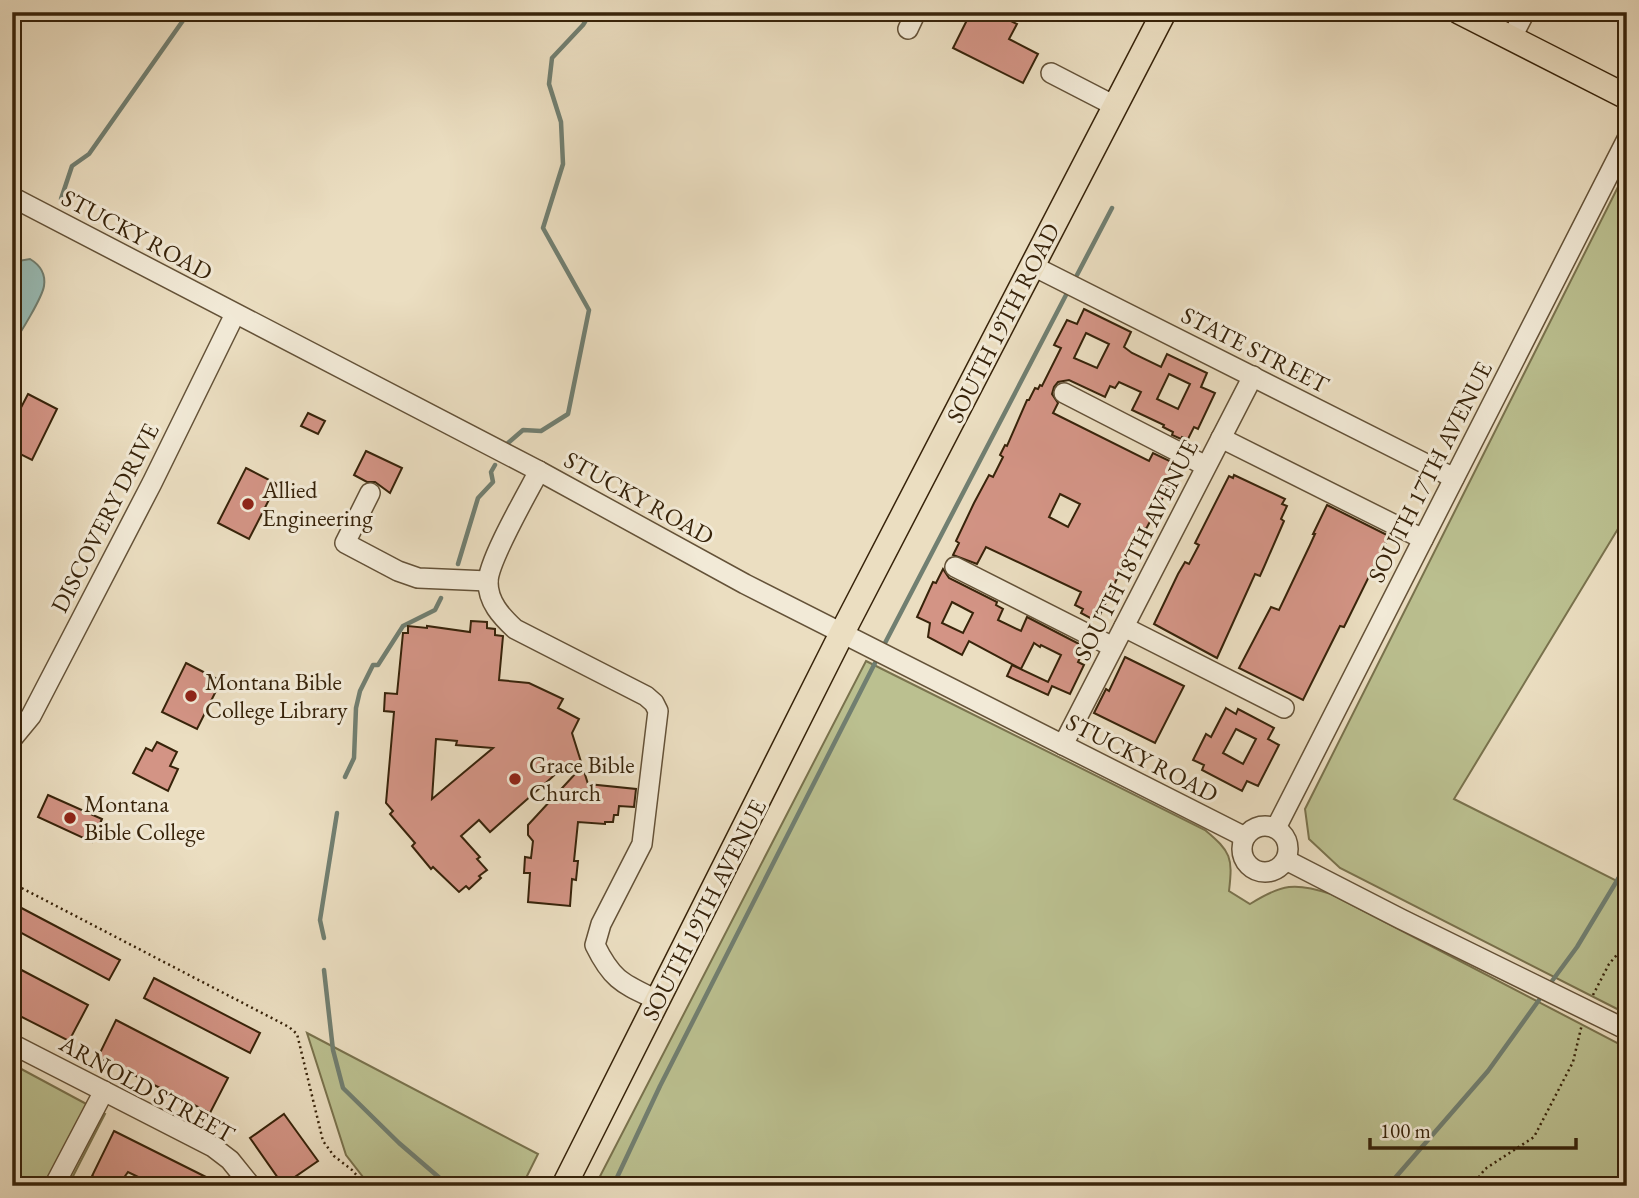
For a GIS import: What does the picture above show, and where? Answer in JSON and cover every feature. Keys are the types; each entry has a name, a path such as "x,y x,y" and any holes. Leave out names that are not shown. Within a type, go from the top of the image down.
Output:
{"main road":[{"name":"SOUTH 19TH ROAD","path":"842,634 1164,12"},
{"path":"1460,12 1627,97"},
{"name":"SOUTH 19TH AVENUE","path":"564,1186 842,634"}],"street":[{"path":"1511,39 1525,12"},
{"path":"1051,73 1115,106"},
{"name":"SOUTH 17TH AVENUE","path":"1276,828 1627,139"},
{"name":"STUCKY ROAD","path":"12,197 539,471 745,584 1245,837"},
{"name":"STATE STREET","path":"1033,266 1454,478"},
{"name":"DISCOVERY DRIVE","path":"12,740 36,707 236,314"},
{"name":"SOUTH 18TH AVENUE","path":"1063,745 1252,376"},
{"path":"1064,393 1206,466"},
{"path":"1221,438 1423,539"},
{"path":"539,471 493,563 488,581 491,599 500,615 515,629 646,696 658,710 642,844 601,924 595,946 605,967 621,982 659,1001"},
{"path":"370,493 345,544 418,578 488,581"},
{"path":"955,567 1113,647"},
{"path":"1124,627 1284,708"},
{"path":"1257,827 1276,828 1287,841 1289,848 1286,860 1273,871 1258,871 1245,861 1242,845 1245,837 1257,827"},
{"path":"1286,860 1627,1030"},
{"name":"ARNOLD STREET","path":"12,1044 213,1147 230,1160 251,1186"},
{"path":"54,1186 104,1091"}],"path":[{"path":"12,883 289,1027 297,1034 323,1141 334,1156 366,1186"},
{"path":"1472,1186 1485,1169 1534,1137 1573,1062 1585,1010 1609,964 1627,943"}],"green space":[{"path":"1627,169 1627,514 1454,799 1627,886 1627,1014 1340,868 1309,839 1305,809"},
{"path":"866,661 1205,830 1228,856 1231,870 1229,891 1250,904 1271,892 1289,887 1308,888 1331,894 1627,1048 1627,1186 595,1186"},
{"path":"307,1033 538,1154 522,1186 370,1186 346,1155"},
{"path":"12,1064 105,1114 68,1186 12,1186"}],"water":[{"path":"30,259 41,270 44,286 35,307 12,345 12,262"}],"building":[{"path":"971,12 993,12 1017,24 1009,39 1038,54 1023,83 953,48"},
{"path":"1084,309 1131,332 1124,347 1132,353 1161,367 1167,354 1207,373 1201,387 1215,393 1198,429 1194,427 1188,439 1181,439 1172,435 1173,432 1163,427 1164,425 1132,410 1141,392 1119,382 1115,388 1110,386 1105,397 1069,380 1058,382 1054,387 1052,394 1058,403 1053,413 1149,461 1153,453 1180,466 1146,529 1141,527 1100,615 1095,613 1092,619 1081,613 1083,609 1075,605 1081,592 986,547 977,564 953,555 959,543 956,541 974,503 989,475 993,477 1003,457 1000,455 1005,445 1007,446 1027,400 1035,388 1042,386 1061,348 1054,345 1067,320 1077,324","holes":["1086,333 1109,344 1097,368 1074,358","1169,374 1190,384 1178,409 1157,399","1060,494 1080,504 1068,527 1049,517"]},
{"path":"28,394 57,409 32,460 12,450 12,425"},
{"path":"308,413 325,421 318,434 301,426"},
{"path":"366,451 402,468 390,493 375,482 367,482 354,475"},
{"name":"Allied Engineering","path":"246,468 277,484 249,539 218,523"},
{"path":"1234,475 1285,499 1282,504 1287,506 1281,519 1284,521 1260,576 1255,574 1217,658 1154,624 1178,574 1185,562 1189,564 1199,545 1195,543 1229,476 1233,478"},
{"path":"1327,505 1389,536 1344,627 1340,626 1303,700 1239,668 1271,607 1279,610"},
{"path":"943,569 949,578 997,602 996,605 1003,609 998,620 1021,631 1027,617 1085,647 1078,662 1084,665 1070,694 1052,686 1048,695 1007,676 1012,665 1048,682 1061,655 1041,645 1040,647 1034,643 1021,669 969,641 962,655 928,637 930,623 917,617 933,582 936,583","holes":["952,602 973,613 963,633 942,623"]},
{"path":"471,621 487,622 487,628 495,629 495,635 503,636 499,680 529,683 563,699 558,708 579,719 572,733 588,784 636,789 634,807 619,806 618,815 614,815 613,822 578,822 574,861 578,861 576,880 572,879 570,906 528,902 530,873 524,873 525,857 531,858 533,841 528,835 528,825 576,773 567,764 490,832 479,820 461,836 480,857 477,859 487,870 469,889 466,886 459,892 433,867 431,869 412,846 415,843 390,814 393,811 386,803 394,712 384,711 385,693 397,694 403,633 408,633 408,626 470,632","holes":["436,739 457,741 456,745 493,748 432,799"]},
{"path":"1125,657 1184,686 1155,743 1094,713 1106,689 1109,691"},
{"name":"Montana Bible College Library","path":"186,663 221,681 197,729 162,712"},
{"path":"1226,708 1236,714 1238,709 1274,728 1268,739 1279,745 1258,786 1247,781 1242,791 1202,770 1204,765 1193,760 1206,734 1211,737","holes":["1236,729 1256,739 1243,764 1223,753"]},
{"name":"Montana Bible College","path":"157,742 177,752 170,766 178,769 168,791 133,773 146,748 152,751"},
{"name":"Montana Bible College","path":"48,795 102,819 92,842 38,817"},
{"path":"12,903 120,960 109,980 12,928"},
{"path":"12,965 88,1005 69,1041 12,1012"},
{"path":"154,978 260,1033 250,1053 144,998"},
{"path":"116,1020 228,1078 210,1113 98,1057"},
{"path":"284,1114 318,1161 283,1185 250,1138"},
{"path":"114,1131 224,1186 157,1186 128,1172 118,1186 111,1186 92,1176"}],"waterway":[{"path":"61,199 72,166 89,154 189,12"},
{"path":"508,443 523,430 541,431 568,414 589,310 543,228 563,164 561,122 549,84 552,58 583,25 591,12"},
{"path":"1077,275 1112,208"},
{"path":"885,643 1066,295"},
{"path":"458,564 478,498 493,482 491,472 495,465"},
{"path":"345,777 354,758 356,708 360,691 373,665 378,665 403,626 435,610 441,598"},
{"path":"613,1186 660,1086 875,663"},
{"path":"324,938 320,920 337,813"},
{"path":"1552,981 1577,947 1627,864"},
{"path":"324,970 333,1050 343,1088 399,1143 449,1186"},
{"path":"1388,1186 1488,1071 1539,1000"}],"place":[{"name":"Allied Engineering","path":"248,504"},
{"name":"Montana Bible College Library","path":"191,696"},
{"name":"Grace Bible Church","path":"515,779"},
{"name":"Montana Bible College","path":"70,818"}]}
